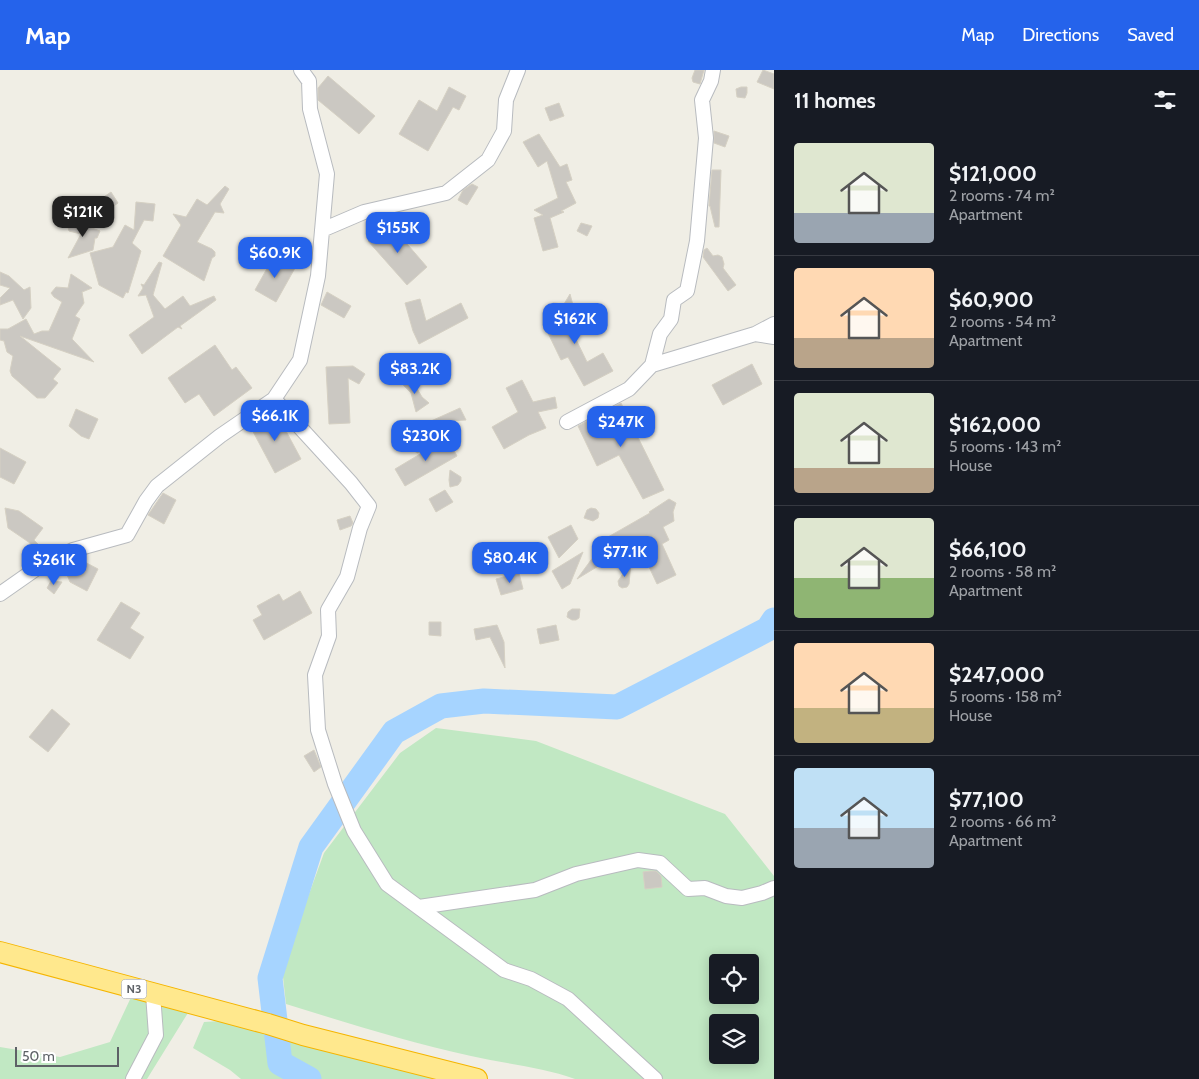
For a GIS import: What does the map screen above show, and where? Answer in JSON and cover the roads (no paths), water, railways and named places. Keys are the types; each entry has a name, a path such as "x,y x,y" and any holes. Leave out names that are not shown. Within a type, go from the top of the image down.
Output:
{"highway":[{"name":"N3","path":"0,952 303,1035 477,1079"}],"street":[{"path":"0,594 40,566 73,550 127,535 146,500 157,486 220,436 274,399 300,360 318,276 327,174 310,109 309,81 301,70"},
{"path":"322,230 364,212 446,193 488,160 504,131 506,100 518,70"},
{"path":"567,422 630,389 652,365 660,334 671,319 674,300 687,291 697,241 706,138 702,100 711,80 713,70"},
{"path":"652,365 755,334 774,324"},
{"path":"755,334 774,338"},
{"path":"274,399 351,483 369,506 360,528 347,577 328,610 329,636 315,675 318,730 335,784 354,831 387,884 504,970 531,979 568,999 655,1079"},
{"path":"419,908 535,890 576,874 638,860 660,863 688,889 705,888 726,896 742,898 774,888"},
{"path":"133,1079 156,1035 153,994"}],"waterway":[{"path":"309,1079 280,1063 270,978 311,847 394,732 441,706 484,701 617,707 768,629 774,620"}]}
